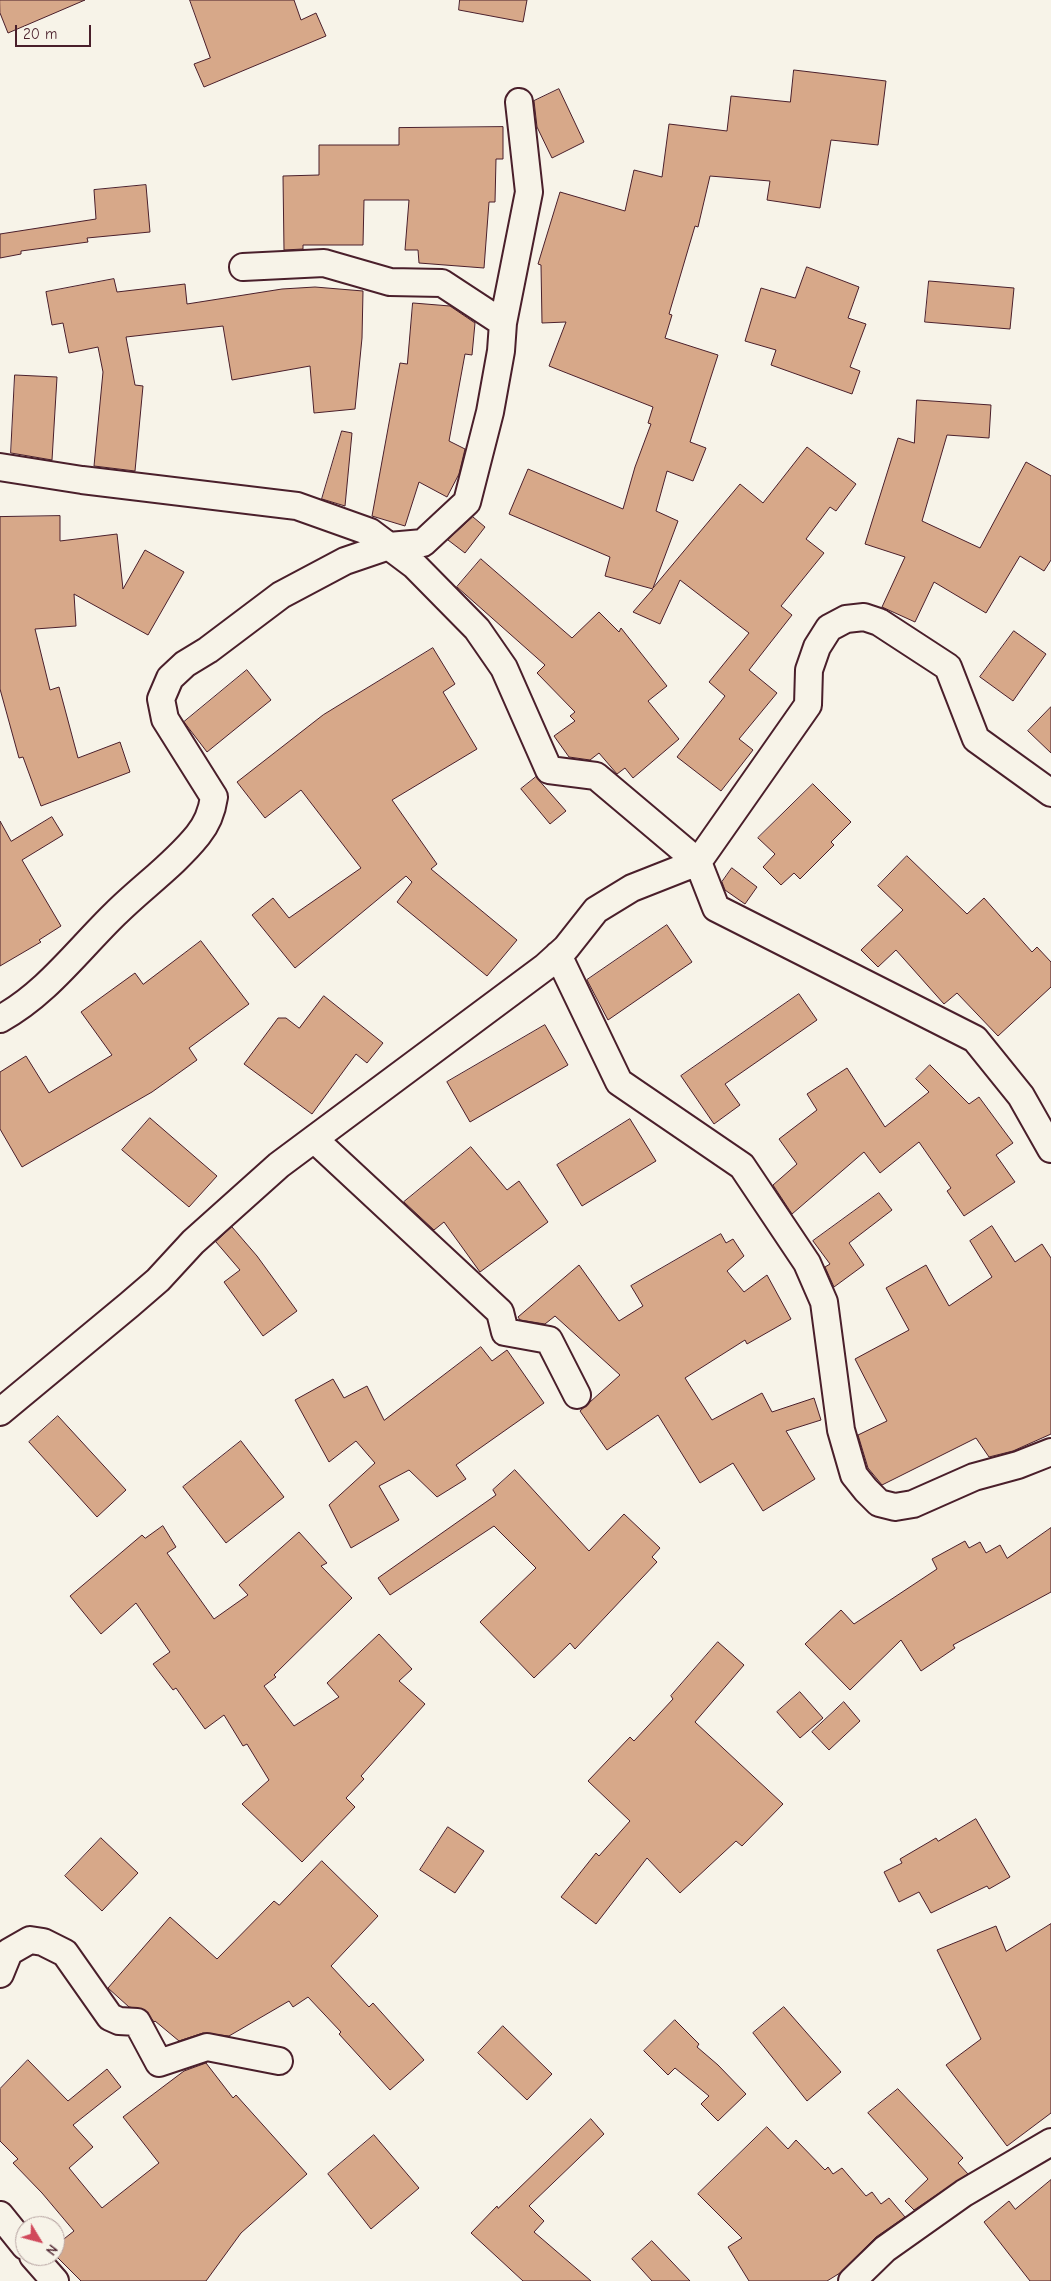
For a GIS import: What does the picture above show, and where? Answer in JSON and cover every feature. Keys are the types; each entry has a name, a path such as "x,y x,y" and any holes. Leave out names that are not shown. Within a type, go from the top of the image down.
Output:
{"street":[{"path":"0,1019 21,1008 83,949 115,914 155,879 199,834 212,812 214,797 165,718 161,700 170,678 184,664 208,650 280,596 345,561 389,546 423,543 467,502 490,412 501,351 503,323 529,192 520,102"},
{"path":"243,267 324,263 390,282 442,283 503,323"},
{"path":"0,467 82,480 297,506 370,532 414,565 477,629 504,668 549,770 596,776 698,862 716,908 975,1039 1021,1096 1051,1149"},
{"path":"0,1412 130,1305 158,1280 194,1242 280,1165 498,1004 558,955 596,910 632,888 698,862 808,705 809,670 817,647 829,628 846,619 864,617 879,622 948,667 976,739 1051,793"},
{"path":"558,955 619,1082 742,1166 807,1263 824,1302 841,1430 854,1475 866,1490 879,1503 895,1507 914,1504 974,1477 1018,1465 1051,1452"},
{"path":"314,1139 500,1312 505,1332 549,1340 577,1395"},
{"path":"0,1974 9,1952 30,1940 43,1942 65,1953 110,2017 119,2021 137,2022 159,2063 207,2047 280,2061"},
{"path":"852,2281 884,2249 948,2204 1051,2142"},
{"path":"0,2215 15,2234"},
{"path":"41,2266 54,2281"}],"building":[{"path":"0,0 85,0 8,33 0,13"},
{"path":"190,0 294,0 301,20 316,13 326,36 204,87 194,64 210,58"},
{"path":"460,0 527,0 523,22 459,10"},
{"path":"794,70 886,81 878,145 831,140 820,208 767,200 770,181 710,176 698,227 695,226 669,314 672,315 665,338 718,355 690,442 706,448 693,481 667,471 656,511 678,521 653,588 740,484 763,503 807,447 856,484 836,511 830,507 806,539 824,553 781,606 792,615 749,670 777,693 739,739 753,750 721,791 677,757 725,696 709,682 749,633 680,580 660,624 633,612 653,589 605,576 610,557 509,514 528,469 623,509 635,467 651,424 648,423 653,407 549,366 566,322 542,323 541,265 538,264 560,192 625,211 634,170 662,177 669,124 727,131 731,96 790,102"},
{"path":"559,89 584,142 552,158 537,127 534,101"},
{"path":"503,127 503,159 496,159 495,202 489,202 484,268 419,263 418,250 405,250 409,200 364,200 363,245 303,245 303,249 284,250 283,176 319,175 319,145 399,145 399,128"},
{"path":"146,185 150,232 87,238 88,242 21,251 21,254 0,258 0,234 96,219 94,190"},
{"path":"807,267 859,287 848,318 866,324 850,367 860,371 852,394 771,365 776,350 745,341 761,288 795,298"},
{"path":"114,279 117,292 185,284 187,304 282,289 315,287 363,291 362,338 355,409 314,413 310,366 232,380 223,326 126,337 135,385 143,386 135,471 94,466 103,372 98,347 69,353 63,323 52,325 46,292"},
{"path":"929,281 1014,288 1010,329 925,322"},
{"path":"413,303 450,306 475,323 472,355 465,354 449,441 465,449 459,474 447,497 419,482 405,526 372,516 400,363 407,364"},
{"path":"15,375 57,377 52,460 11,453"},
{"path":"917,400 991,405 989,438 947,435 922,521 980,548 1026,462 1051,476 1051,560 1044,571 1020,556 986,613 934,582 915,622 882,607 905,557 865,544 898,438 914,443"},
{"path":"342,431 352,433 345,506 322,499"},
{"path":"60,516 60,541 117,534 123,589 145,550 184,572 148,635 74,594 76,626 35,629 50,690 59,687 78,758 120,742 130,772 41,806 23,757 19,758 0,689 0,517"},
{"path":"473,517 485,527 465,553 448,540"},
{"path":"481,559 572,638 599,612 619,632 621,628 667,686 648,701 679,739 633,778 625,768 617,774 599,753 590,760 569,757 554,736 575,721 570,716 575,712 537,673 545,665 457,587"},
{"path":"1014,631 1046,654 1013,701 980,677"},
{"path":"433,648 455,684 443,692 477,749 392,800 437,864 431,869 517,940 487,976 397,902 412,882 406,876 295,968 252,915 273,898 289,918 361,868 301,790 265,818 237,782 323,715"},
{"path":"247,670 271,700 207,752 184,722"},
{"path":"1051,707 1051,753 1028,731"},
{"path":"536,777 566,811 550,824 521,789"},
{"path":"813,784 851,822 831,842 834,845 800,879 794,873 781,885 763,867 775,854 758,838"},
{"path":"52,817 63,835 22,860 61,926 39,940 41,942 0,966 0,821 11,841"},
{"path":"907,856 967,914 984,898 1032,952 1037,947 1051,962 1051,987 998,1036 957,993 944,1004 896,950 878,967 861,950 903,910 878,886"},
{"path":"732,868 757,887 745,904 725,890 722,882"},
{"path":"667,925 692,962 608,1020 587,980"},
{"path":"201,941 249,1004 189,1048 197,1060 152,1092 22,1167 0,1129 0,1072 26,1056 49,1093 112,1055 81,1012 135,973 143,984"},
{"path":"799,994 817,1020 725,1084 740,1105 714,1124 681,1076"},
{"path":"324,996 383,1043 367,1063 356,1054 312,1114 244,1064 278,1018 286,1018 299,1028"},
{"path":"545,1025 568,1065 470,1122 447,1082"},
{"path":"930,1065 969,1104 979,1097 1013,1143 996,1155 1015,1182 964,1216 947,1191 951,1188 919,1142 880,1173 864,1152 792,1214 773,1185 797,1164 779,1139 817,1110 807,1094 847,1068 885,1127 929,1092 916,1079"},
{"path":"150,1118 217,1176 189,1207 122,1150"},
{"path":"630,1119 656,1161 582,1206 557,1165"},
{"path":"471,1147 507,1190 519,1181 548,1222 480,1272 444,1222 434,1230 404,1202"},
{"path":"879,1193 892,1210 849,1243 864,1265 834,1287 825,1267 830,1264 813,1241"},
{"path":"992,1226 1015,1262 1042,1244 1051,1258 1051,1434 1013,1451 989,1457 976,1438 882,1485 868,1468 858,1435 887,1421 855,1359 909,1330 886,1288 926,1265 949,1306 992,1277 970,1241"},
{"path":"232,1227 257,1256 297,1311 263,1336 224,1282 240,1270 216,1242"},
{"path":"721,1234 726,1243 733,1239 744,1256 727,1271 744,1292 767,1275 791,1319 747,1344 745,1340 685,1378 712,1420 762,1393 772,1412 814,1398 821,1420 786,1431 815,1479 763,1511 733,1463 700,1483 658,1415 607,1450 580,1411 620,1375 555,1316 545,1324 520,1320 518,1317 579,1265 619,1321 643,1306 631,1286"},
{"path":"481,1347 492,1361 507,1350 544,1403 456,1465 466,1479 437,1497 409,1470 379,1486 399,1520 351,1548 329,1505 375,1463 356,1441 329,1462 295,1400 333,1379 344,1398 367,1386 384,1420"},
{"path":"58,1416 126,1490 97,1517 29,1442"},
{"path":"241,1441 284,1497 226,1543 183,1487"},
{"path":"515,1470 589,1551 624,1514 660,1548 652,1557 657,1562 575,1649 570,1643 534,1678 480,1622 536,1568 494,1526 390,1595 378,1578 496,1495 493,1490"},
{"path":"163,1526 176,1547 167,1553 214,1619 248,1595 239,1585 299,1532 327,1563 321,1566 352,1598 274,1675 276,1677 264,1686 294,1726 339,1697 327,1683 379,1634 412,1669 399,1681 425,1704 361,1776 364,1779 346,1798 355,1807 302,1862 242,1804 269,1780 247,1744 243,1746 224,1715 205,1729 176,1688 173,1690 153,1664 170,1652 136,1603 101,1634 70,1596 142,1535 145,1538"},
{"path":"1051,1528 1051,1592 953,1645 955,1648 921,1671 901,1640 850,1690 805,1644 841,1610 854,1624 937,1569 932,1559 965,1541 969,1548 980,1542 986,1553 1000,1545 1007,1558"},
{"path":"718,1642 744,1665 695,1722 783,1804 742,1846 736,1841 680,1893 647,1858 596,1924 561,1897 596,1853 599,1856 630,1821 588,1781 630,1737 634,1741 673,1699 671,1696"},
{"path":"800,1692 823,1718 800,1738 777,1712"},
{"path":"844,1702 860,1721 829,1750 812,1732"},
{"path":"976,1819 1010,1877 989,1889 987,1886 931,1913 919,1892 899,1902 884,1872 902,1863 900,1859 936,1838 938,1841"},
{"path":"448,1827 484,1851 455,1893 420,1870"},
{"path":"101,1838 138,1873 102,1911 65,1876"},
{"path":"322,1861 378,1916 331,1966 369,2007 373,2003 424,2060 390,2090 339,2034 341,2032 308,1997 293,2007 289,2001 229,2036 203,2033 179,2041 154,2022 145,2010 129,2007 108,1988 170,1917 217,1959 274,1901 279,1905"},
{"path":"1051,1924 1051,2113 1007,2146 946,2065 981,2039 937,1950 996,1926 1006,1951"},
{"path":"784,2007 841,2072 807,2101 753,2033"},
{"path":"675,2020 699,2044 697,2047 718,2065 746,2094 718,2121 701,2104 709,2096 675,2068 668,2075 644,2051"},
{"path":"503,2026 552,2074 527,2100 478,2053"},
{"path":"28,2060 68,2101 107,2069 121,2087 73,2125 93,2147 69,2168 102,2208 159,2163 123,2117 184,2071 206,2063 233,2098 236,2095 307,2174 241,2233 206,2281 81,2281 65,2265 65,2238 74,2231 65,2220 65,2216 61,2216 13,2163 18,2159 0,2141 0,2089"},
{"path":"898,2089 963,2158 958,2163 968,2174 914,2210 905,2201 928,2179 868,2113"},
{"path":"591,2119 604,2134 529,2206 544,2221 534,2232 591,2281 523,2281 471,2233 497,2206 498,2208"},
{"path":"767,2127 788,2149 796,2140 825,2170 828,2167 833,2174 842,2168 866,2196 872,2192 881,2204 889,2198 905,2217 876,2237 840,2273 827,2281 749,2281 728,2247 742,2238 698,2194"},
{"path":"374,2135 419,2188 371,2229 328,2174"},
{"path":"1051,2180 1051,2281 1030,2281 984,2222 1009,2201 1015,2209"},
{"path":"652,2241 690,2281 652,2281 632,2259"}]}
